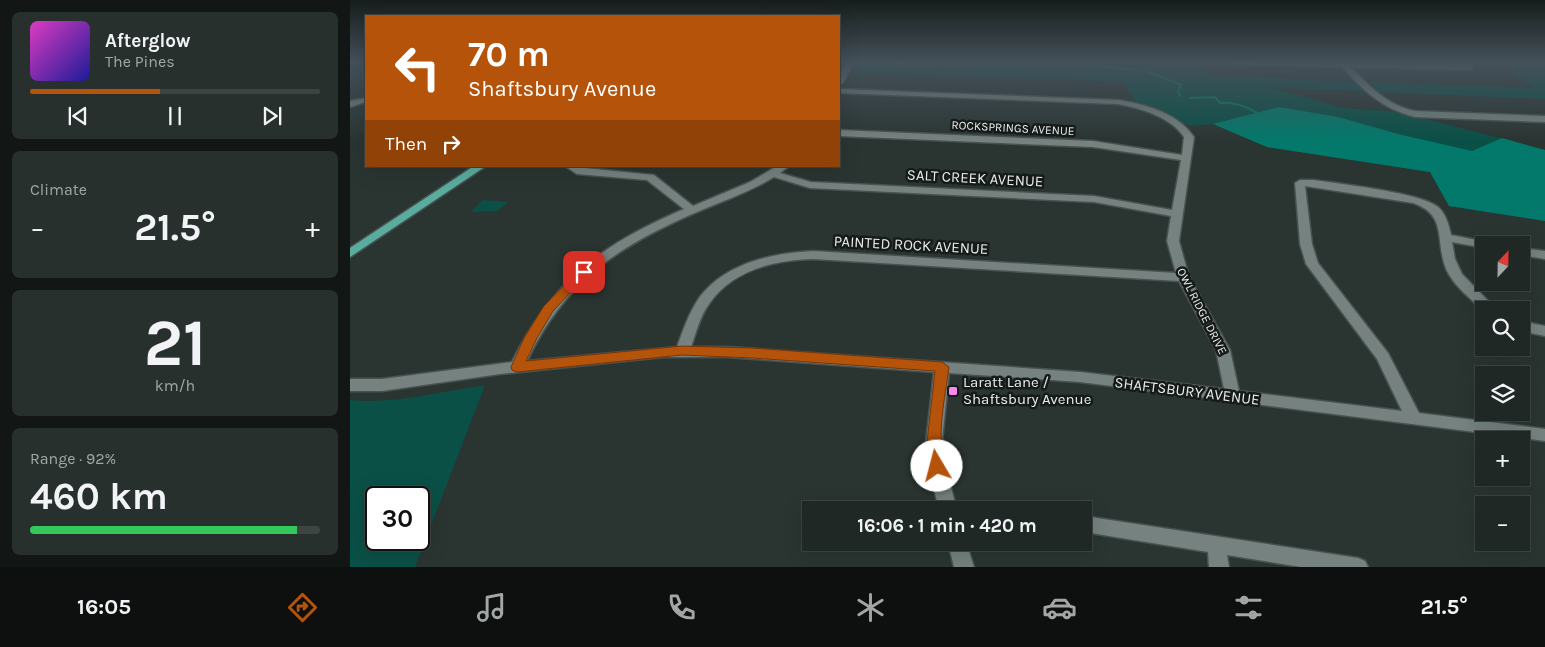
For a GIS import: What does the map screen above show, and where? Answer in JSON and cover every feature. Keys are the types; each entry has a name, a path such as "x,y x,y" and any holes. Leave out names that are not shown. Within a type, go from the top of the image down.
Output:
{"main road":[{"path":"350,253 479,167"}],"street":[{"path":"1367,88 1382,103 1415,114 1545,119"},
{"name":"OWL RIDGE DRIVE","path":"840,91 1125,103 1145,109 1184,129 1189,137 1173,240 1183,277 1223,350 1233,396"},
{"path":"350,104 365,100"},
{"name":"ROCKSPRINGS AVENUE","path":"840,133 1093,144 1185,158"},
{"path":"571,167 577,172 650,177 692,210"},
{"path":"517,367 531,338 549,309 578,276 624,242 773,174 783,167"},
{"name":"SALT CREEK AVENUE","path":"773,174 810,184 1094,199 1176,214"},
{"path":"1414,419 1383,357 1312,264 1306,244 1300,183 1314,183 1424,202 1439,212 1450,262 1456,275 1481,301"},
{"path":"1445,237 1475,243"},
{"path":"1530,252 1545,255"},
{"name":"PAINTED ROCK AVENUE","path":"682,351 697,313 704,301 715,289 746,269 788,257 813,255 1183,277"},
{"path":"1530,328 1545,331"},
{"name":"SHAFTSBURY AVENUE","path":"350,385 382,385 517,367 682,351 744,352 1080,377 1545,435"},
{"path":"942,367 934,451 946,501"},
{"path":"1092,525 1358,567"},
{"path":"1216,545 1219,567"},
{"path":"960,551 964,567"}],"shaded area":[{"path":"1128,88 1273,88 1343,108 1392,111 1545,150 1545,221 1449,206 1430,172 1267,147 1213,124 1190,126 1153,107 1136,102"},
{"path":"1285,88 1362,88 1365,91"},
{"path":"1375,88 1545,88 1545,99 1378,92"},
{"path":"1279,107 1338,117 1398,134 1472,151 1502,138 1545,150 1545,221 1449,206 1430,172 1267,147 1213,124"},
{"path":"483,200 508,202 497,211 471,212"},
{"path":"485,385 430,528 430,486 365,486 365,551 421,551 415,567 350,567 350,400 384,401"}],"waterway":[{"path":"1179,88 1178,91 1180,96"},
{"path":"1190,98 1215,97 1220,103 1237,104 1253,110 1281,130 1289,129 1320,138 1332,137 1344,131 1353,131 1372,139 1429,148"},
{"path":"1429,148 1491,164 1510,180 1545,197"}],"place":[{"name":"Laratt Lane / Shaftsbury Avenue","path":"953,391"}],"route":[{"path":"584,272 556,299 536,327 517,367 682,351 752,353 942,367 934,426 934,451 937,466"}]}
